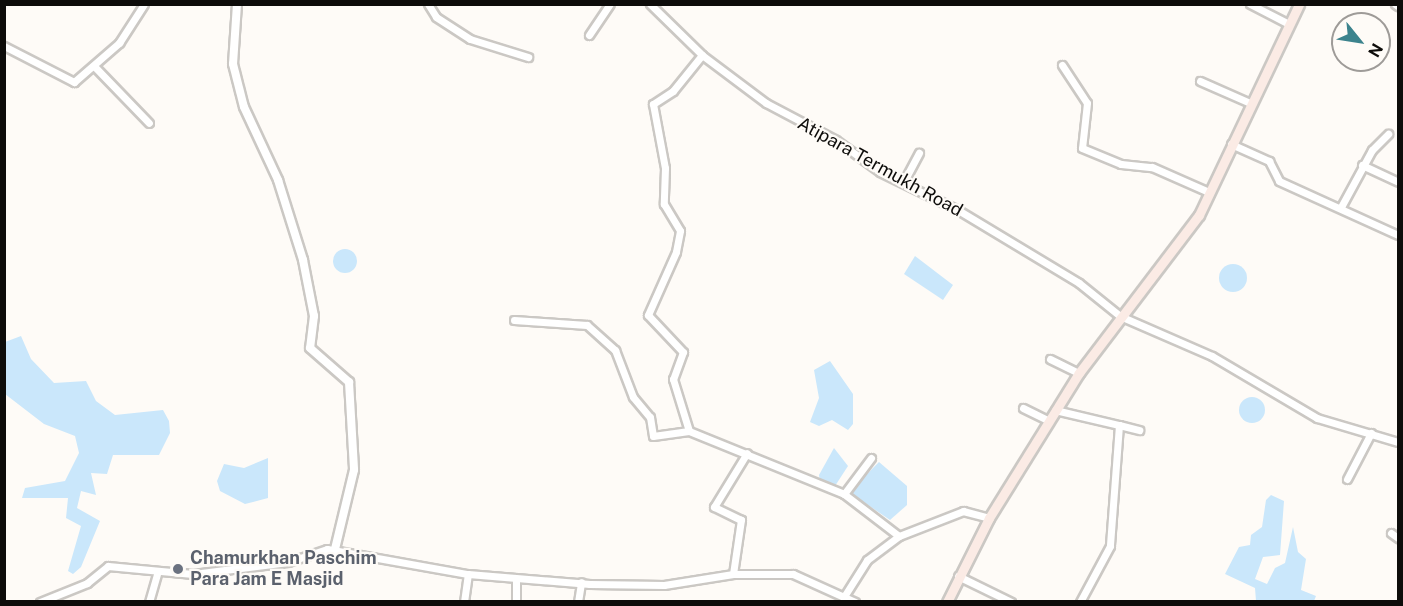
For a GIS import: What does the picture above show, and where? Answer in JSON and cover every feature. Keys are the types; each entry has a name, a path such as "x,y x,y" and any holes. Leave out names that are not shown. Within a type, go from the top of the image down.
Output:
{"main road":[{"path":"947,602 958,576 989,519 1078,373 1120,316 1190,229 1299,4"}],"street":[{"path":"4,46 67,81 94,66 119,43 144,4"},
{"path":"237,4 233,64 244,107 278,180 303,260 314,315 310,348 349,382 354,470 335,549"},
{"path":"428,4 436,17 470,39 528,57"},
{"path":"590,35 610,4"},
{"name":"Atipara Termukh Road","path":"650,4 702,55 766,104 1079,283 1120,316 1212,356 1317,418 1398,442"},
{"path":"1250,4 1289,24"},
{"path":"689,431 673,379 683,352 648,315 676,252 680,231 664,204 665,168 653,104 673,91 702,55"},
{"path":"1062,65 1087,103 1082,148 1121,164 1152,167 1209,192"},
{"path":"94,66 149,123"},
{"path":"1200,81 1250,103"},
{"path":"1341,207 1362,165 1388,134"},
{"path":"1232,144 1269,161 1279,181 1341,207 1398,235"},
{"path":"904,181 919,153"},
{"path":"1362,165 1398,182"},
{"path":"514,320 587,325 619,357 633,397 650,417 653,436 689,431 747,453 844,494 899,536"},
{"path":"1050,358 1078,373"},
{"path":"1023,408 1048,420"},
{"path":"1055,410 1139,430"},
{"path":"1080,602 1110,546 1119,425"},
{"path":"1347,479 1371,433"},
{"path":"733,574 741,520 714,507 747,453"},
{"path":"844,494 871,458"},
{"path":"845,596 867,560 899,536 963,511 989,519"},
{"path":"1391,533 1398,538"},
{"path":"40,602 87,583 108,566 157,574 288,562 335,549 468,574 516,579 664,585 733,574 793,574 855,602"},
{"path":"149,602 157,574"},
{"path":"464,602 468,574"},
{"path":"958,576 1011,602"},
{"path":"516,579 516,602"},
{"path":"578,602 581,582"}],"water":[{"path":"345,249 354,252 357,261 354,270 345,273 336,270 333,261 336,252"},
{"path":"915,256 953,285 943,300 904,274"},
{"path":"1233,264 1243,268 1247,278 1243,288 1233,292 1223,288 1219,278 1223,268"},
{"path":"21,336 31,359 54,383 86,381 96,401 115,415 163,410 169,421 170,433 159,455 113,455 107,474 91,473 96,495 81,491 77,508 100,521 81,567 73,574 68,571 81,526 66,518 68,498 22,498 25,488 65,481 79,453 75,436 44,424 5,394 5,342"},
{"path":"830,361 853,394 853,424 848,430 832,420 819,426 810,422 819,398 814,370"},
{"path":"1252,397 1261,401 1265,410 1261,419 1252,423 1243,419 1239,410 1243,401"},
{"path":"834,448 848,466 835,486 820,482 819,475"},
{"path":"268,458 268,498 245,504 220,491 217,481 224,464 244,468"},
{"path":"879,462 907,486 907,505 890,520 849,492"},
{"path":"1271,495 1284,501 1280,555 1263,557 1255,579 1267,584 1275,568 1285,563 1293,527 1298,552 1306,559 1301,590 1316,596 1314,601 1256,601 1255,588 1225,574 1239,547 1250,545 1251,535 1262,527 1266,500"}],"place":[{"name":"Chamurkhan Paschim Para Jam E Masjid","path":"178,569"}]}
